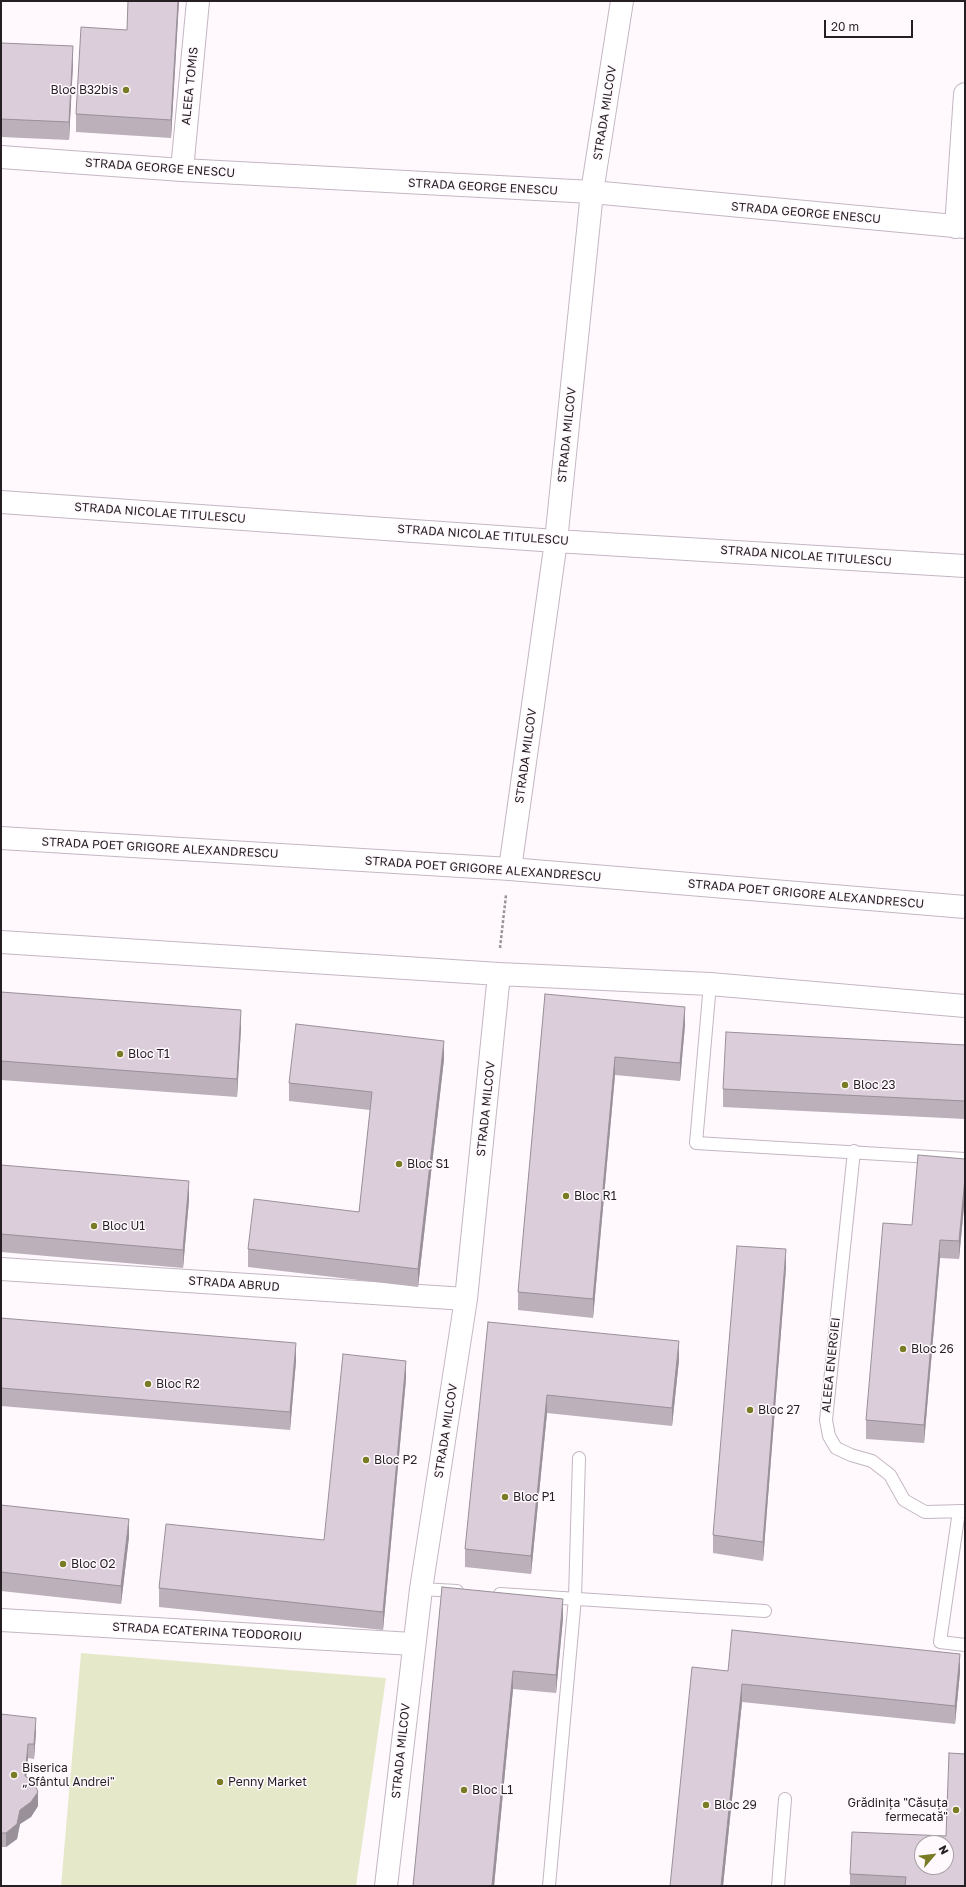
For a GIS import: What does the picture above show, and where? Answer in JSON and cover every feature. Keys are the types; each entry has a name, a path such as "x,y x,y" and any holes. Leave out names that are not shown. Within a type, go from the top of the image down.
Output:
{"street":[{"name":"ALEEA TOMIS","path":"182,170 198,1"},
{"name":"STRADA MILCOV","path":"510,869 556,541 592,192 622,1"},
{"path":"961,227 965,94"},
{"name":"STRADA GEORGE ENESCU","path":"1,157 182,170 592,192 961,227"},
{"name":"STRADA NICOLAE TITULESCU","path":"1,502 556,541 965,566"},
{"name":"STRADA POET GRIGORE ALEXANDRESCU","path":"1,838 510,869 965,907"},
{"path":"1,942 499,974 710,984 965,1006"},
{"name":"STRADA MILCOV","path":"386,1886 413,1644 466,1299 499,974"},
{"name":"STRADA ABRUD","path":"1,1269 466,1299"},
{"name":"STRADA ECATERINA TEODOROIU","path":"1,1620 413,1644"}],"lane":[{"path":"710,984 696,1143 854,1151 965,1159"},
{"name":"ALEEA ENERGIEI","path":"854,1151 826,1420 829,1436 836,1448 872,1461 890,1475 904,1500 925,1512 962,1511"},
{"path":"549,1886 575,1598 580,1458"},
{"path":"962,1511 940,1642 965,1645"},
{"path":"421,1589 467,1592"},
{"path":"490,1593 765,1611"},
{"path":"778,1886 785,1799"}],"path":[{"path":"499,974 500,937 510,869"}],"green space":[{"name":"Penny Market","path":"81,1653 386,1678 356,1886 61,1886"}],"building":[{"name":"Bloc B32bis","path":"128,1 178,1 171,120 76,114 81,27 127,30"},
{"path":"1,43 73,46 69,122 1,119"},
{"name":"Bloc T1","path":"1,992 241,1010 237,1079 1,1061"},
{"name":"Bloc R1","path":"545,994 685,1007 680,1063 615,1057 593,1299 518,1292"},
{"name":"Bloc S1","path":"296,1024 444,1041 418,1269 248,1249 254,1199 359,1212 372,1092 289,1083"},
{"name":"Bloc 23","path":"726,1032 965,1045 965,1101 723,1089"},
{"name":"Bloc 26","path":"918,1155 965,1159 965,1178 959,1241 940,1240 924,1425 866,1420 883,1223 912,1225"},
{"name":"Bloc U1","path":"1,1165 189,1181 183,1250 1,1234"},
{"name":"Bloc 27","path":"737,1246 786,1249 763,1542 713,1535"},
{"name":"Bloc R2","path":"1,1318 296,1343 290,1412 1,1388"},
{"name":"Bloc P1","path":"488,1322 679,1341 672,1408 547,1395 531,1556 465,1549"},
{"name":"Bloc P2","path":"343,1354 406,1361 383,1612 159,1588 166,1524 324,1540"},
{"name":"Bloc O2","path":"1,1505 129,1519 121,1586 1,1572"},
{"name":"Bloc L1","path":"442,1587 563,1599 556,1675 513,1671 492,1886 413,1886"},
{"name":"Bloc 29","path":"732,1630 960,1654 955,1706 742,1684 721,1886 670,1886 692,1667 728,1671"},
{"name":"Biserica „Sfântul Andrei\"","path":"1,1714 36,1718 34,1744 28,1744 25,1776 34,1782 38,1792 31,1802 20,1810 17,1824 6,1833 1,1833"},
{"name":"Grădinița \"Căsuța fermecată\"","path":"949,1753 965,1754 965,1886 905,1886 906,1877 850,1874 852,1832 922,1835 914,1835 914,1875 954,1875 954,1835 946,1835"}],"place":[{"name":"Bloc B32bis","path":"126,90"},
{"name":"Bloc T1","path":"120,1054"},
{"name":"Bloc 23","path":"845,1085"},
{"name":"Bloc S1","path":"399,1164"},
{"name":"Bloc R1","path":"566,1196"},
{"name":"Bloc U1","path":"94,1226"},
{"name":"Bloc 26","path":"903,1349"},
{"name":"Bloc R2","path":"148,1384"},
{"name":"Bloc 27","path":"750,1410"},
{"name":"Bloc P2","path":"366,1460"},
{"name":"Bloc P1","path":"505,1497"},
{"name":"Bloc O2","path":"63,1564"},
{"name":"Biserica „Sfântul Andrei\"","path":"14,1775"},
{"name":"Penny Market","path":"220,1782"},
{"name":"Bloc L1","path":"464,1790"},
{"name":"Bloc 29","path":"706,1805"},
{"name":"Grădinița \"Căsuța fermecată\"","path":"956,1810"}]}
